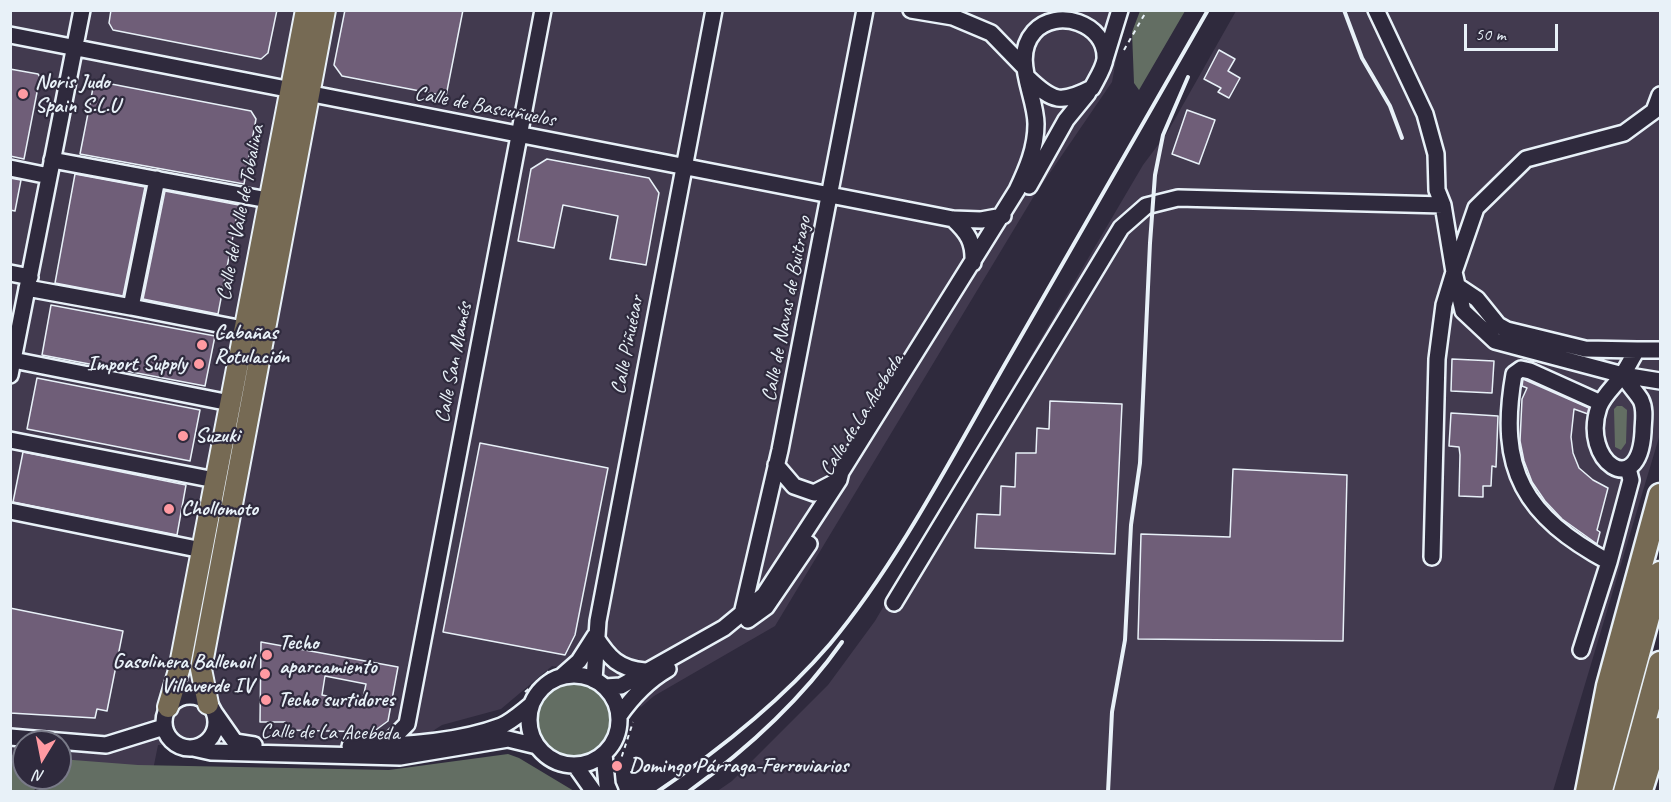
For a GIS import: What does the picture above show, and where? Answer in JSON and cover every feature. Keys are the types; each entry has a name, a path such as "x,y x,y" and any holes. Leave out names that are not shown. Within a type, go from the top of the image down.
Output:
{"highway":[{"path":"1587,792 1608,686 1660,495"},
{"path":"1600,792 1660,573"},
{"path":"1640,792 1653,724 1660,663"},
{"path":"1625,792 1653,724"}],"main road":[{"name":"Calle del Valle de Tobalina","path":"168,707 179,670 306,10"},
{"path":"211,708 201,669 325,10"}],"street":[{"path":"82,10 11,367 230,403"},
{"name":"Calle San Mamés","path":"407,724 543,10"},
{"name":"Calle de Navas de Buitrago","path":"742,614 754,572 831,196 865,10"},
{"path":"911,10 953,17 991,33 1046,95 1070,99 1092,88 1105,59 1120,10"},
{"path":"1026,72 1025,48 1034,31 1066,10"},
{"path":"1376,10 1425,114 1436,154 1437,190 1443,205 1463,311 1495,342 1623,375 1660,381"},
{"name":"Calle Piñuécar","path":"600,684 595,636 714,13"},
{"path":"1050,21 1069,19 1087,26 1100,40 1105,59"},
{"name":"Calle de Bascuñuelos","path":"10,35 952,219 981,220 1003,216"},
{"name":"Calle de La Acebeda","path":"600,684 621,686 724,628 764,595 839,480 841,472 899,376 1003,216 1030,162 1036,124 1026,72"},
{"name":"Calle de La Acebeda","path":"626,717 632,698 653,678 728,634 766,607 773,598 792,572 1066,120 1092,88"},
{"path":"1432,557 1437,359 1444,304 1476,208 1526,159 1624,133 1654,111 1660,95"},
{"path":"52,160 268,200"},
{"path":"10,168 49,176"},
{"path":"131,307 157,179"},
{"path":"894,603 1121,228 1146,206 1178,198 1443,205"},
{"path":"952,219 968,233 973,248 973,263"},
{"path":"10,273 28,282 131,307 243,329"},
{"path":"1459,287 1477,299 1498,325 1507,330 1585,349 1660,350"},
{"path":"1623,375 1632,392 1640,398 1644,408 1642,449 1637,461 1628,468 1619,469 1611,465 1598,451 1595,433 1601,403 1623,375 1637,350"},
{"path":"1601,403 1521,369 1514,374 1508,410 1510,454 1530,500 1555,527 1609,562"},
{"path":"10,440 215,480"},
{"path":"776,465 794,486 814,493 839,480"},
{"path":"1581,650 1609,562 1631,480 1628,468"},
{"path":"10,512 202,550"},
{"path":"557,673 578,675 600,684 615,700 626,717 604,754 595,760 575,765 554,760 537,746 529,726 525,702 557,673 579,662 595,636 616,664 629,669 645,671"},
{"path":"189,696 198,698 211,708 215,729 211,737 202,745 193,748 182,747 171,740 164,727 168,707 175,700 189,696"},
{"name":"Calle de La Acebeda","path":"211,708 235,742 256,746 385,746 423,742 502,725 525,702"},
{"path":"385,746 407,724 423,742"},
{"path":"10,737 106,745 164,727"},
{"name":"Calle de La Acebeda","path":"193,748 211,752 400,757 508,739 537,746"},
{"path":"604,754 607,785 610,792"},
{"path":"575,765 594,792"}],"path":[{"path":"1124,50 1148,10"},
{"path":"525,702 557,673"},
{"path":"618,774 626,717"}],"shaded area":[{"path":"11,11 1125,11 1112,82 1034,196 775,626 654,696 641,707 604,675 552,666 501,709 442,725 399,753 158,745 149,790 72,773 72,730 12,730 11,759"},
{"path":"1236,11 1660,11 1660,434 1553,791 716,792 732,781 828,685 875,621 1143,165 1167,133"}],"green space":[{"path":"1140,11 1185,11 1139,90 1134,83 1132,32"},
{"path":"1622,406 1627,410 1626,443 1621,450 1615,447 1614,409"},
{"path":"574,683 588,686 600,694 608,706 611,720 608,734 600,746 588,754 574,757 560,754 548,746 540,734 537,720 540,706 548,694 560,686"},
{"path":"508,754 519,758 574,791 53,792 41,790 72,790 72,760 138,765 389,770"},
{"path":"11,755 12,790 34,791 11,791"}],"building":[{"path":"111,10 277,10 268,53 261,59 113,30 109,23"},
{"path":"345,10 463,10 446,96 342,76 334,65"},
{"path":"1219,50 1235,59 1228,71 1240,78 1229,98 1218,92 1221,88 1204,79"},
{"path":"10,69 38,74 40,77 24,159 10,156"},
{"path":"101,82 251,111 256,119 244,184 80,154 93,88"},
{"path":"1187,110 1215,120 1199,164 1172,154"},
{"path":"547,159 649,178 659,193 646,265 610,259 618,216 563,205 554,248 518,241 531,169"},
{"path":"75,174 145,187 123,296 55,283"},
{"path":"10,178 21,180 15,211 10,210"},
{"path":"165,191 239,205 218,314 143,299"},
{"path":"51,305 215,336 205,386 42,355"},
{"path":"1452,359 1494,361 1492,393 1451,391"},
{"path":"37,378 200,410 190,461 27,429"},
{"path":"1523,379 1589,408 1588,414 1574,409 1571,437 1573,453 1579,468 1593,480 1608,488 1597,530 1600,532 1597,544 1562,519 1545,501 1532,482 1520,441 1522,399 1527,388 1522,386"},
{"path":"1050,401 1122,404 1115,554 975,548 977,514 1000,515 1001,486 1015,487 1016,453 1036,453 1037,428 1049,429"},
{"path":"1451,413 1498,416 1496,467 1492,466 1491,486 1483,486 1483,497 1459,496 1459,447 1449,446"},
{"path":"480,443 608,468 575,635 565,655 443,632"},
{"path":"23,452 186,485 177,535 13,502"},
{"path":"1233,469 1347,475 1343,641 1138,639 1141,534 1230,537"},
{"path":"10,608 123,631 107,711 97,709 95,718 10,713"},
{"path":"261,642 398,667 388,721 373,732 284,730 285,722 260,722","holes":["325,676 366,684 362,703 322,695"]}],"railway":[{"path":"657,792 727,742 791,686 830,644 856,611 927,502 1208,10"},
{"path":"1344,10 1362,58 1390,106 1402,138"},
{"path":"1108,792 1112,712 1125,640 1131,525 1140,463 1155,175 1163,135 1188,77"},
{"path":"688,792 751,742 771,723 809,684 842,642"}],"place":[{"name":"Noris Judo Spain S.L.U","path":"23,94"},
{"name":"Cabañas Rotulación","path":"202,345"},
{"name":"Import Supply","path":"199,364"},
{"name":"Suzuki","path":"183,436"},
{"name":"Chollomoto","path":"169,509"},
{"name":"Techo aparcamiento","path":"267,655"},
{"name":"Gasolinera Ballenoil Villaverde IV","path":"265,674"},
{"name":"Techo surtidores","path":"266,700"},
{"name":"Domingo Párraga-Ferroviarios","path":"617,766"}]}
